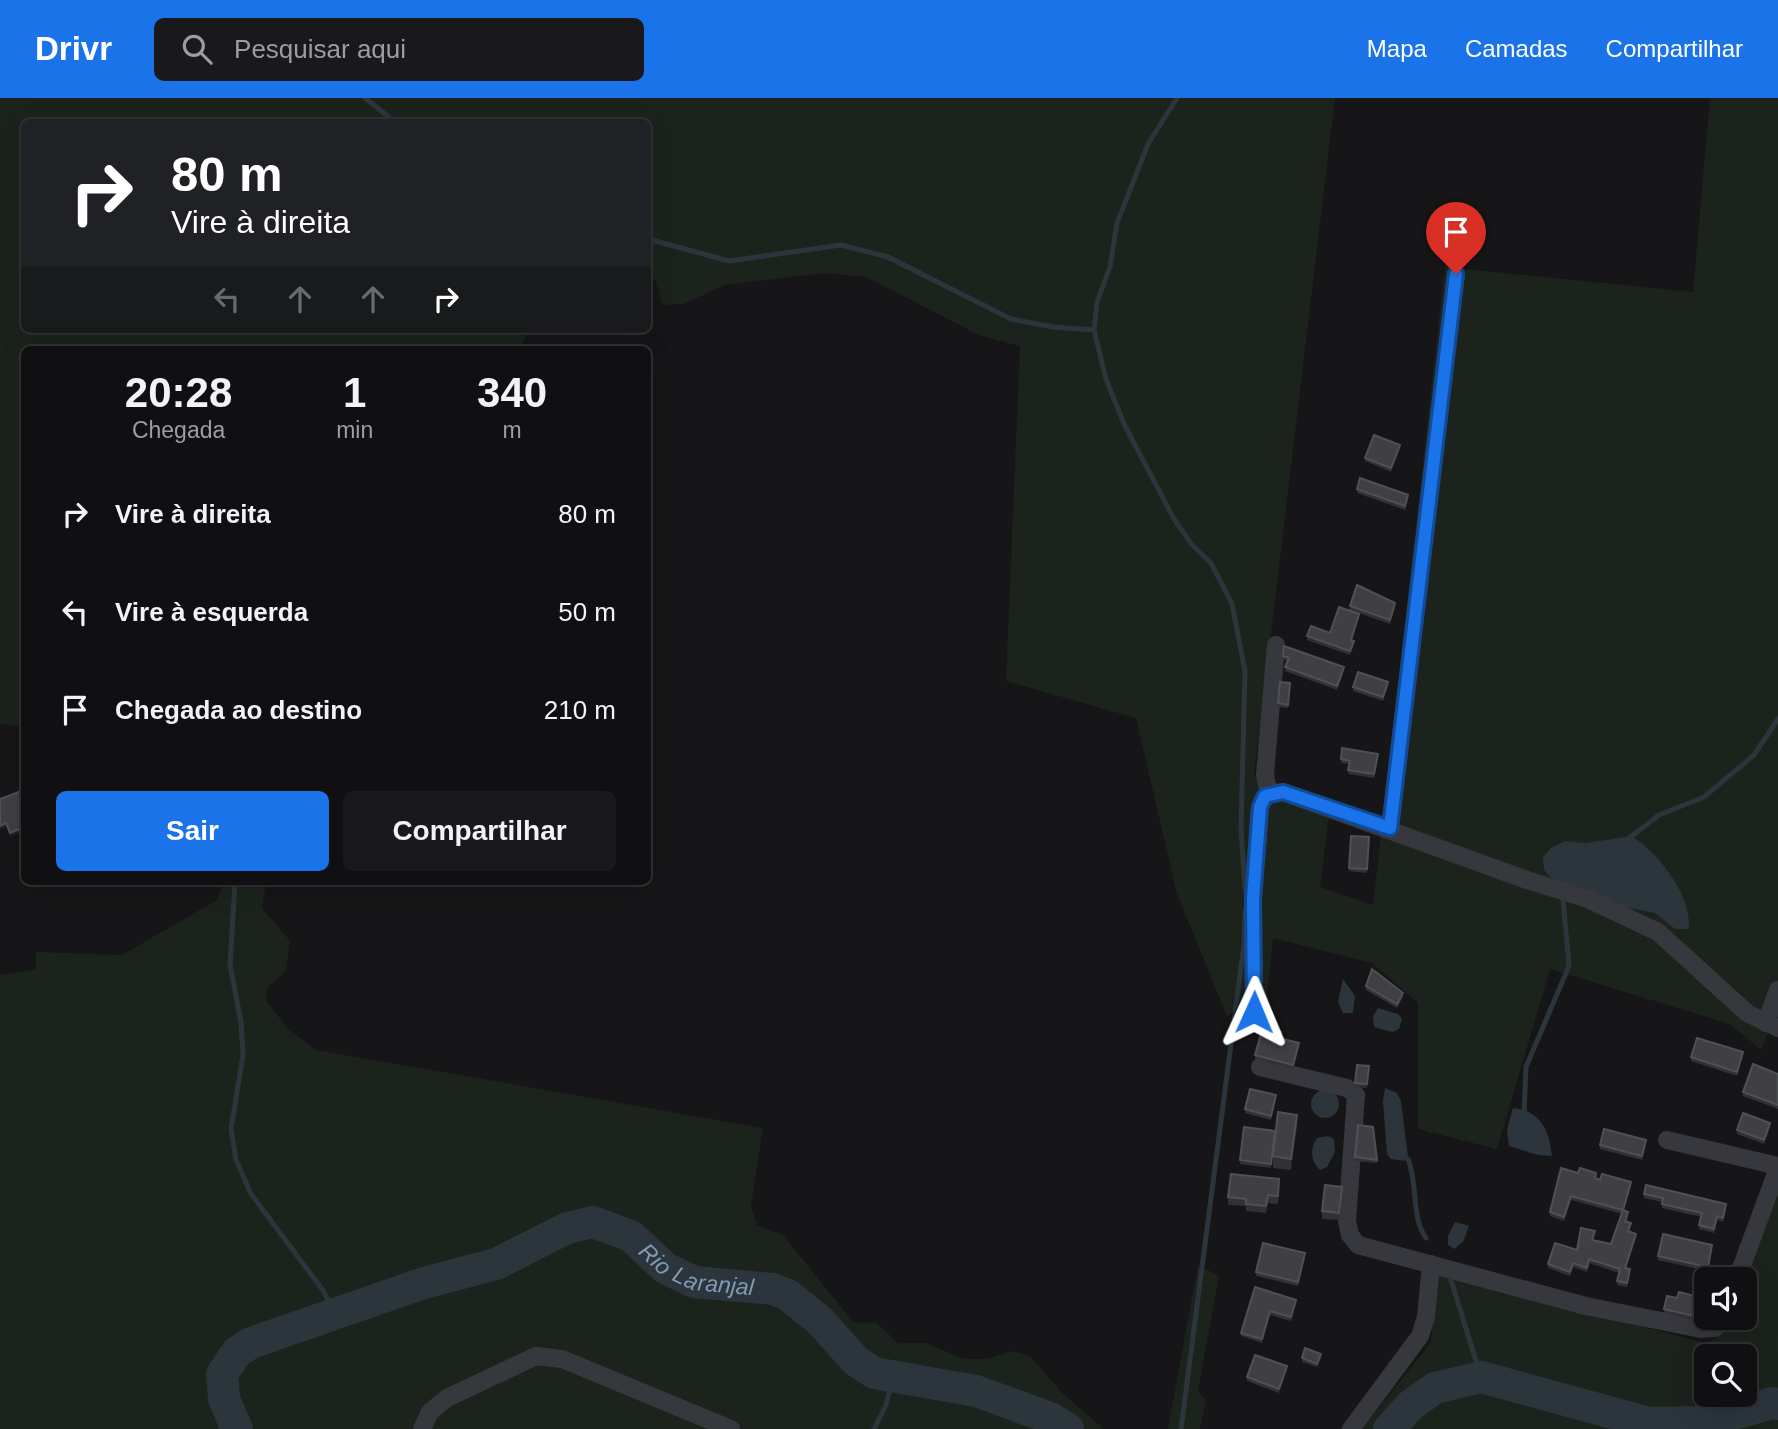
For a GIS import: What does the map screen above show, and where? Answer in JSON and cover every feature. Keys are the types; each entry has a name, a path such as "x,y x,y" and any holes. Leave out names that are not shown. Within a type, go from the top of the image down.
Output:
{"street":[{"path":"1390,828 1456,274"},
{"path":"1272,793 1265,775 1276,645"},
{"path":"1254,1012 1253,899 1260,807 1265,796 1283,792 1390,828 1502,871 1567,891 1643,924 1668,940 1747,1013 1775,1029 1778,990"},
{"path":"1261,1067 1352,1090 1357,1100 1348,1188 1350,1235 1366,1248 1587,1306 1694,1328"},
{"path":"1667,1140 1778,1167 1741,1267"},
{"path":"1351,1429 1420,1336 1426,1317 1431,1264"},
{"path":"422,1429 430,1412 447,1398 528,1359 545,1355 562,1359 731,1429"}],"shaded area":[{"path":"0,98 1335,98 1254,776 1331,799 1320,887 1373,905 1445,267 1693,292 1710,98 1778,98 1778,1008 1761,1050 1730,1024 1550,969 1497,1149 1418,1129 1418,1003 1372,963 1273,938 1265,1014 1238,1009 1227,1016 1177,894 1136,718 1006,681 1020,346 979,335 866,277 824,273 725,285 683,304 662,305 656,281 651,278 651,119 21,119 21,333 528,333 520,346 21,346 21,726 0,724"},
{"path":"1632,836 1653,854 1672,876 1685,902 1689,929 1675,929 1655,913 1629,908 1551,878 1544,870 1543,857 1551,848 1565,841 1586,843"},
{"path":"223,885 266,885 262,908 290,941 286,971 267,988 266,1000 288,1029 316,1050 763,1128 751,1206 757,1226 783,1235 853,1322 877,1323 898,1343 926,1343 964,1359 987,1359 1013,1351 1030,1356 1062,1393 1104,1429 0,1429 0,975 36,969 36,952 122,955 217,900"},
{"path":"1343,979 1355,996 1353,1013 1343,1013 1338,1002"},
{"path":"1378,1008 1398,1014 1402,1019 1399,1029 1392,1032 1374,1027 1373,1016"},
{"path":"1385,1088 1397,1093 1401,1101 1408,1157 1405,1161 1391,1159 1387,1154 1383,1102"},
{"path":"1325,1090 1335,1094 1339,1104 1335,1114 1325,1118 1315,1114 1311,1104 1315,1094"},
{"path":"1513,1108 1530,1113 1542,1123 1549,1138 1552,1156 1538,1155 1509,1146 1507,1130"},
{"path":"1328,1136 1334,1139 1335,1152 1327,1167 1320,1170 1313,1159 1313,1146 1317,1138"},
{"path":"1778,1192 1778,1429 1362,1429 1431,1342 1437,1273 1706,1343 1723,1330 1757,1330 1757,1267 1750,1267"},
{"path":"1455,1222 1469,1226 1463,1242 1454,1249 1448,1245 1448,1236"},
{"path":"1198,1265 1219,1276 1198,1391 1206,1400 1200,1429 1168,1429"}],"building":[{"path":"1374,435 1400,445 1391,468 1365,458"},
{"path":"1360,478 1408,495 1405,506 1357,489"},
{"path":"1357,585 1395,603 1390,620 1350,606"},
{"path":"1339,607 1359,614 1350,651 1307,636 1311,626 1330,633"},
{"path":"1284,646 1344,667 1337,686 1285,667 1289,658 1283,656"},
{"path":"1358,672 1388,682 1383,697 1353,687"},
{"path":"1280,682 1290,683 1288,705 1278,703"},
{"path":"1342,748 1378,754 1374,774 1348,770 1350,761 1341,759"},
{"path":"21,791 21,828 10,833 6,823 0,826 0,799"},
{"path":"1351,836 1369,837 1367,869 1349,868"},
{"path":"1372,969 1403,993 1397,1004 1366,986"},
{"path":"1263,1027 1281,1032 1279,1038 1299,1043 1293,1065 1255,1055"},
{"path":"1697,1038 1743,1052 1737,1072 1691,1057"},
{"path":"1753,1064 1778,1074 1778,1105 1743,1092"},
{"path":"1357,1065 1369,1066 1367,1084 1355,1083"},
{"path":"1250,1089 1276,1095 1271,1116 1245,1109"},
{"path":"1278,1112 1297,1115 1291,1159 1273,1156"},
{"path":"1743,1113 1770,1123 1764,1140 1737,1130"},
{"path":"1358,1125 1373,1127 1377,1160 1355,1157"},
{"path":"1244,1127 1275,1131 1271,1164 1240,1160"},
{"path":"1604,1129 1646,1140 1642,1156 1600,1145"},
{"path":"1561,1168 1578,1173 1580,1168 1596,1173 1595,1178 1600,1180 1602,1174 1631,1182 1623,1210 1571,1196 1564,1217 1550,1212"},
{"path":"1231,1174 1279,1179 1278,1196 1268,1195 1266,1206 1246,1204 1246,1199 1228,1197"},
{"path":"1325,1185 1342,1187 1339,1213 1322,1211"},
{"path":"1646,1185 1726,1204 1723,1218 1717,1216 1714,1229 1699,1225 1702,1213 1662,1204 1663,1198 1644,1194"},
{"path":"1623,1210 1628,1212 1625,1221 1631,1223 1628,1231 1636,1234 1625,1268 1630,1269 1627,1283 1617,1281 1620,1269 1589,1259 1587,1268 1573,1263 1570,1272 1548,1264 1555,1243 1577,1250 1581,1228 1595,1231 1592,1240 1611,1244"},
{"path":"1663,1234 1712,1245 1708,1267 1658,1256"},
{"path":"1263,1243 1305,1253 1298,1282 1256,1272"},
{"path":"1255,1287 1296,1300 1291,1317 1270,1311 1262,1339 1241,1333"},
{"path":"1679,1292 1694,1296 1694,1316 1664,1309 1667,1296 1677,1298"},
{"path":"1305,1348 1321,1354 1317,1364 1302,1358"},
{"path":"1255,1355 1287,1366 1279,1389 1247,1377"}],"waterway":[{"path":"365,98 391,119"},
{"path":"1177,98 1148,144 1117,223 1110,267 1097,302 1094,330 1106,379 1124,424 1174,519 1192,545 1211,563 1232,604 1245,671 1241,829 1245,890"},
{"path":"651,240 729,261 841,245 888,257 1011,319 1053,327 1094,330"},
{"path":"1628,839 1659,815 1704,797 1754,755 1778,719"},
{"path":"235,885 230,965 241,1022 243,1055 231,1129 236,1160 251,1194 322,1289 337,1315"},
{"path":"1524,1114 1526,1067 1569,966 1563,899"},
{"path":"1181,1429 1244,944 1245,911"},
{"path":"1408,1159 1418,1221 1426,1238"},
{"name":"Rio Laranjal","path":"237,1429 224,1399 222,1374 237,1352 251,1343 424,1283 496,1264 567,1228 593,1222 631,1236 665,1268 694,1282 773,1289 788,1295 820,1321 856,1361 874,1373 976,1391 1050,1418 1068,1429"},
{"path":"1451,1280 1481,1377"},
{"name":"Rio Laranjal","path":"1389,1429 1411,1405 1435,1388 1481,1377 1649,1423 1707,1422 1772,1403 1778,1404"},
{"path":"874,1429 886,1405 893,1378"}],"route":[{"path":"1254,1012 1253,899 1260,807 1265,796 1283,792 1390,828 1456,274"}]}
